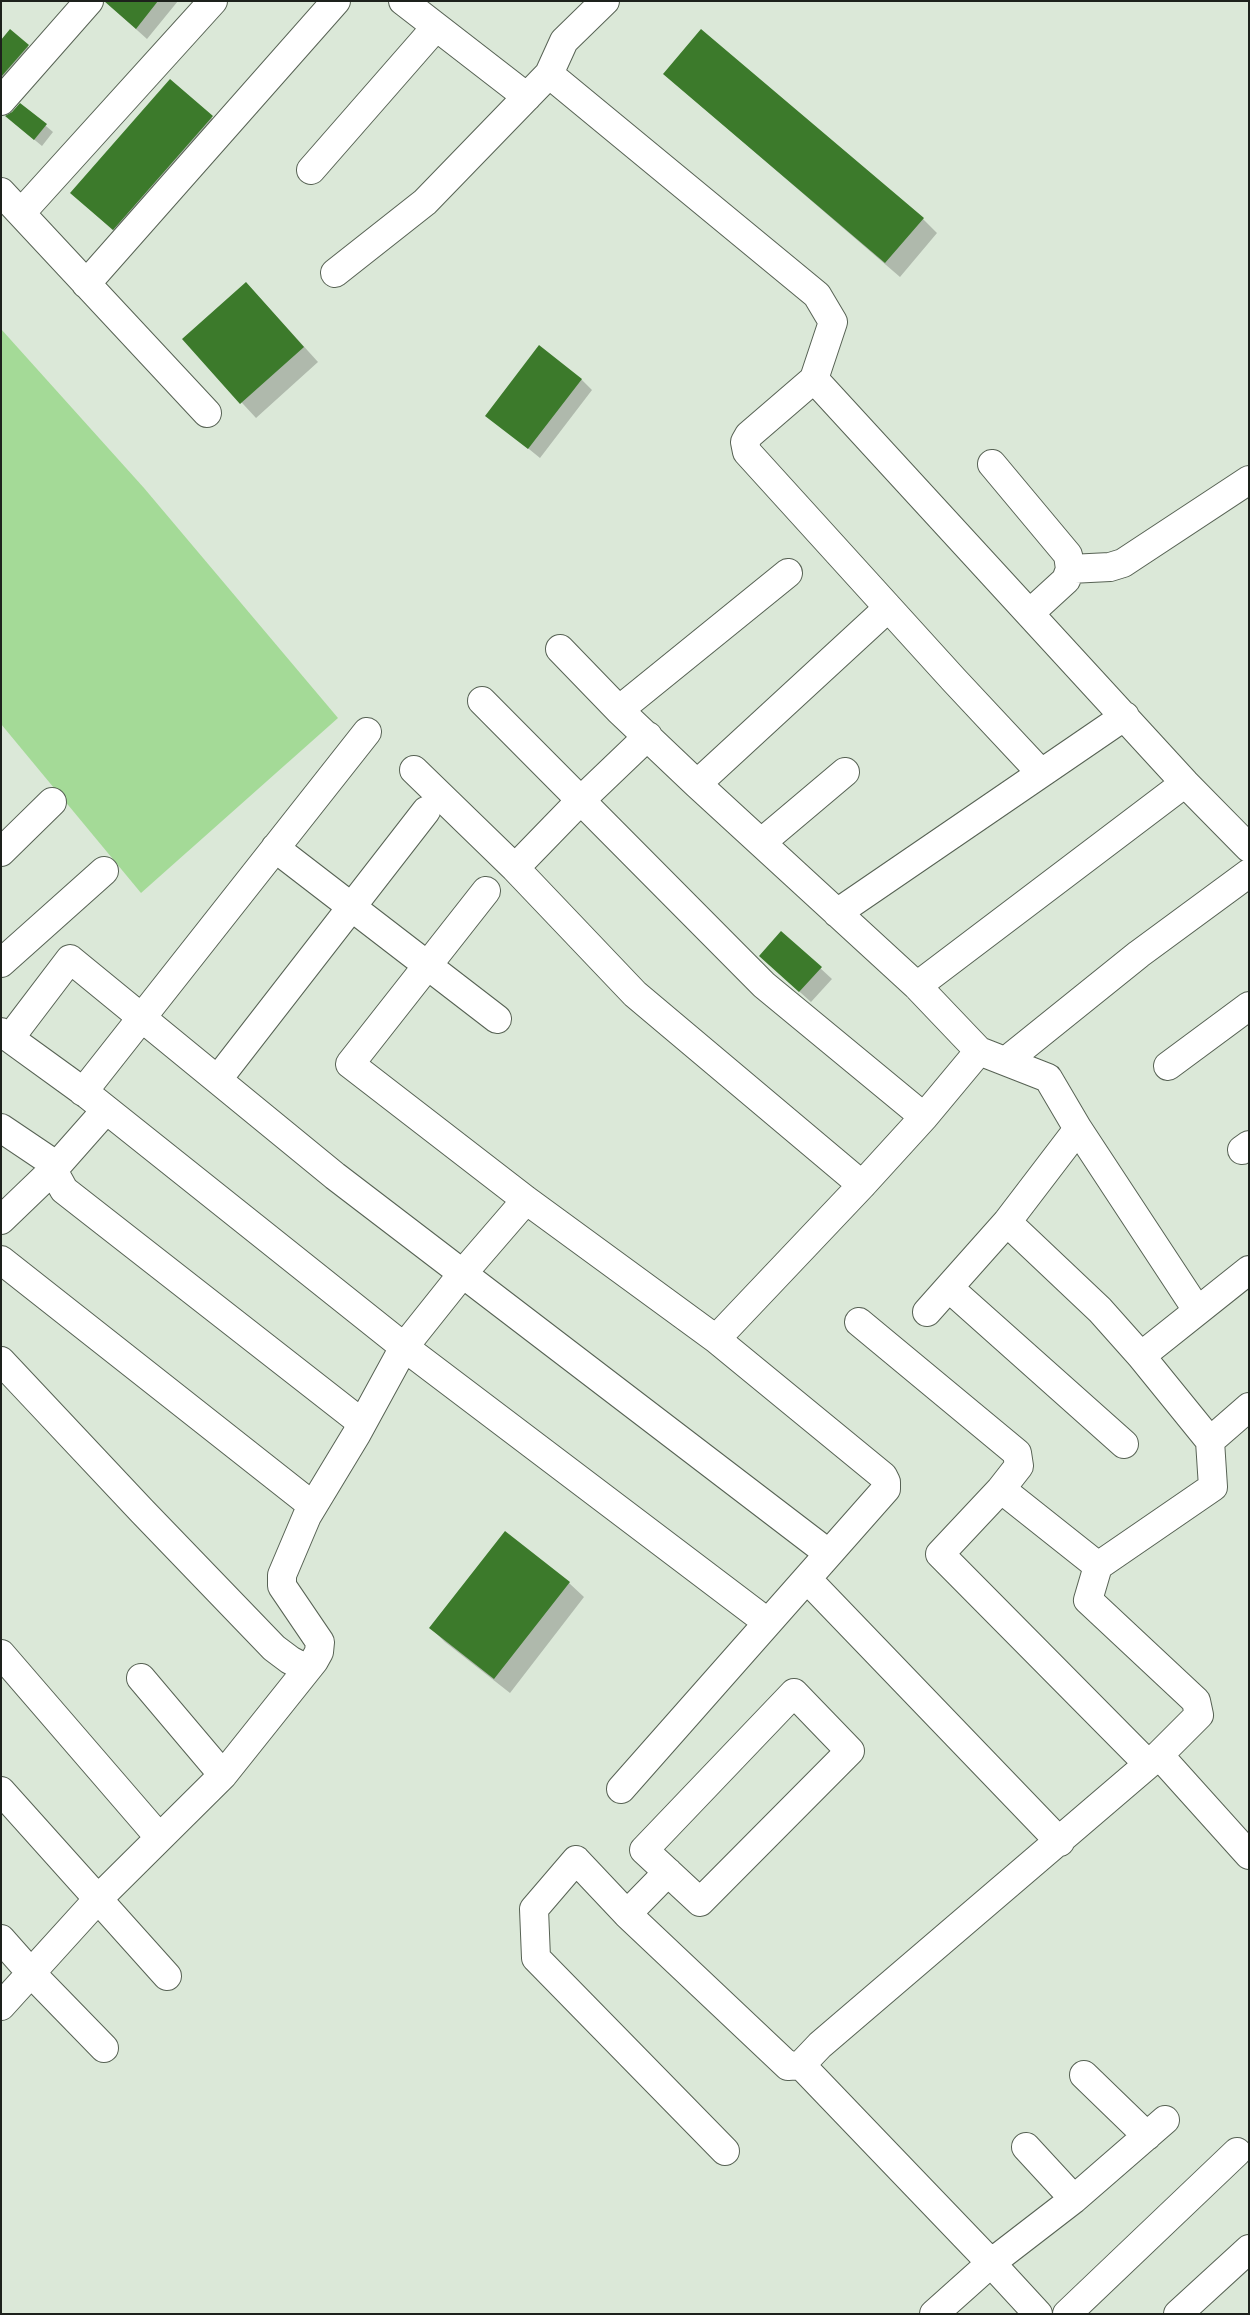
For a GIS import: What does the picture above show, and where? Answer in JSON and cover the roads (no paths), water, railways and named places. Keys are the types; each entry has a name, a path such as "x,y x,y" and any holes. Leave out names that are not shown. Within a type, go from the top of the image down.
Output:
{"street":[{"path":"1,101 89,1"},
{"path":"21,213 213,1"},
{"path":"86,284 336,1"},
{"path":"403,1 527,96"},
{"path":"335,273 425,202 549,74 564,41 605,1"},
{"path":"311,170 436,27"},
{"path":"549,74 818,295 833,322 814,379 749,434 746,442 747,452 1041,773"},
{"path":"1,192 206,413"},
{"path":"814,379 1185,783 1249,848"},
{"path":"992,464 1068,555 1070,569 1066,580 1030,614"},
{"path":"1070,569 1110,567 1123,563 1249,480"},
{"path":"619,710 788,573"},
{"path":"697,784 888,608"},
{"path":"560,649 619,710 697,784 918,986 980,1051 1048,1078 1078,1129 1197,1310"},
{"path":"482,701 764,985 924,1117"},
{"path":"837,913 1125,716"},
{"path":"83,1092 367,732"},
{"path":"516,868 580,801 648,736"},
{"path":"414,770 516,868 635,994 862,1185"},
{"path":"762,842 845,772"},
{"path":"918,986 1185,783"},
{"path":"1,852 52,802"},
{"path":"218,1079 426,811"},
{"path":"275,848 497,1019"},
{"path":"1,963 104,871"},
{"path":"1006,1061 1139,954 1249,873"},
{"path":"486,891 350,1064 526,1200 716,1339 883,1476 886,1482 886,1489 621,1789"},
{"path":"767,1622 404,1347 106,1110 6,1035 70,959 334,1176 828,1553"},
{"path":"1168,1066 1249,1006"},
{"path":"716,1339 862,1185 924,1117 980,1051"},
{"path":"1,1220 53,1170 106,1110"},
{"path":"1,1128 47,1159 64,1190 362,1423"},
{"path":"927,1312 1007,1222 1078,1129"},
{"path":"1,2006 99,1898 223,1775 308,1669 319,1652 320,1642 282,1586 282,1575 313,1506 404,1347 463,1273 526,1200"},
{"path":"725,2151 536,1958 534,1909 576,1860 627,1914 788,2066 800,2065 820,2045 1154,1760 1199,1714 1196,1701 1088,1600 1098,1566 1213,1487 1210,1441 1141,1356 1100,1310 1007,1222"},
{"path":"1,1260 313,1506"},
{"path":"1141,1356 1249,1270"},
{"path":"949,1288 1124,1444"},
{"path":"859,1322 1018,1453 1019,1466 1001,1489 940,1554 1154,1760 1249,1855"},
{"path":"1,1361 103,1471 274,1648 290,1660 308,1669"},
{"path":"1210,1441 1249,1407"},
{"path":"1001,1489 1098,1566"},
{"path":"807,1579 1060,1842"},
{"path":"1,1654 159,1837"},
{"path":"141,1678 223,1775"},
{"path":"794,1693 850,1751 700,1902 668,1872 644,1850 794,1693"},
{"path":"1,1791 167,1976"},
{"path":"627,1914 668,1872"},
{"path":"1,1939 32,1974 104,2048"},
{"path":"800,2065 991,2262 1038,2314"},
{"path":"934,2314 991,2262 1074,2199 1156,2128 1084,2075"},
{"path":"1026,2147 1074,2199"},
{"path":"1067,2314 1237,2152"},
{"path":"1178,2314 1249,2250"}]}
